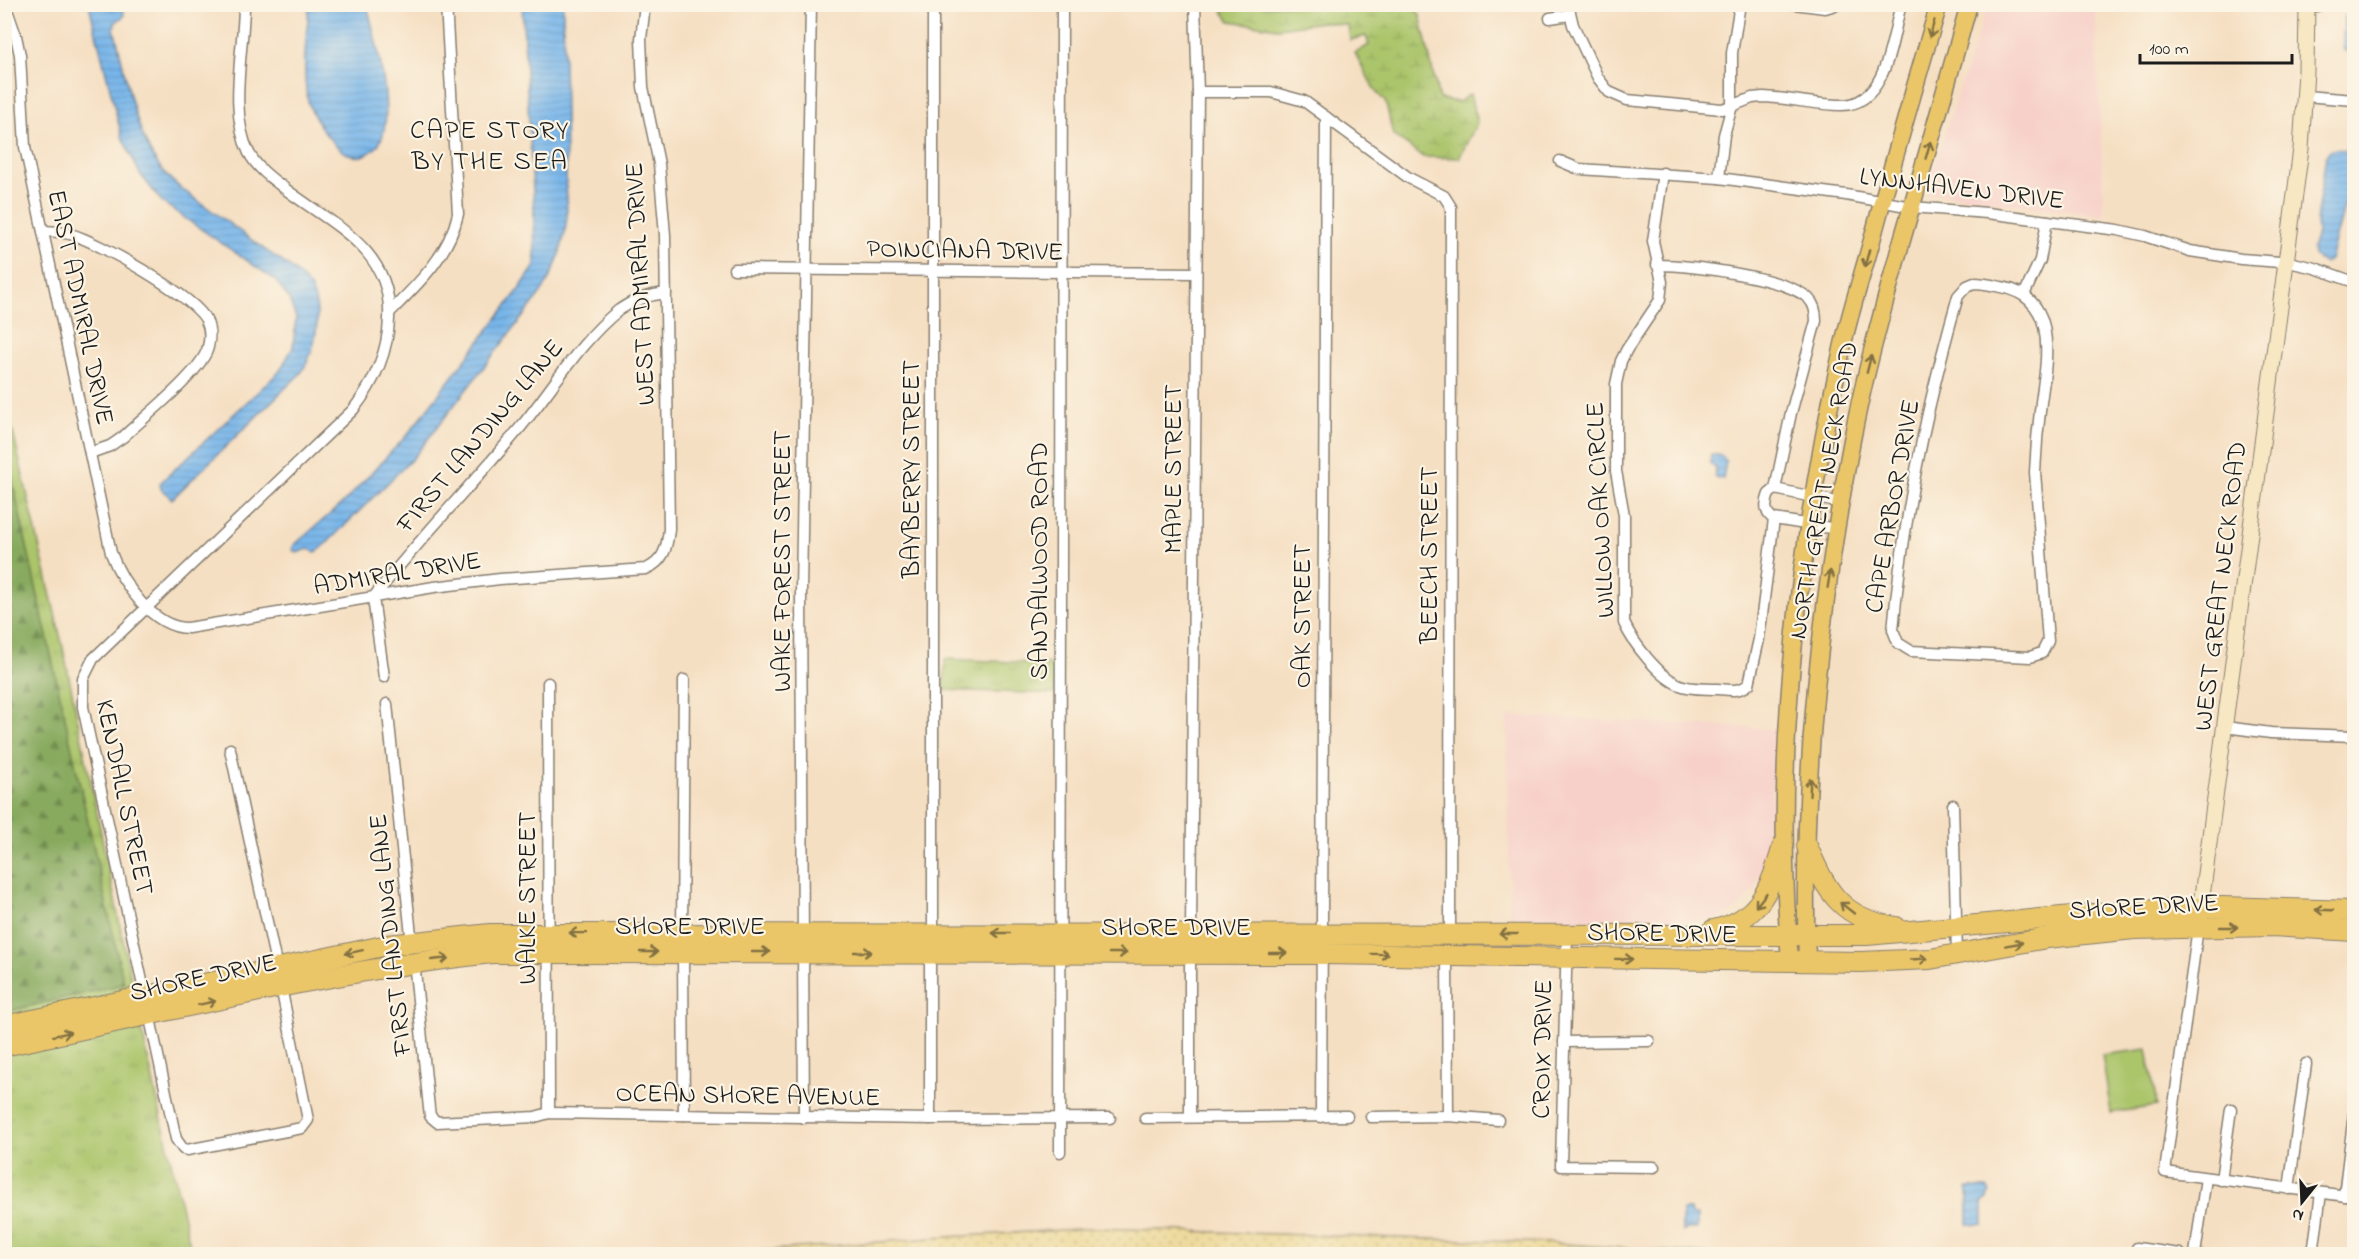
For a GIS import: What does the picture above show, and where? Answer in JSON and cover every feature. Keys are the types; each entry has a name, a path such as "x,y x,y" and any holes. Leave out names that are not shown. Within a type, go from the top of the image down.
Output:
{"highway":[{"path":"1690,935 1724,928 1750,912 1769,890 1783,846"},
{"path":"1807,846 1827,888 1848,910 1859,917 1888,926 1922,931"},
{"name":"SHORE DRIVE","path":"932,943 1060,953 1447,955 1861,962 1930,959 2258,907 2355,911"},
{"name":"SHORE DRIVE","path":"4,1046 150,1015 412,942 484,934 548,932 683,942 805,943 932,943 1060,933 1797,935 1922,931 2116,912 2199,917 2273,926 2355,932"},
{"name":"SHORE DRIVE","path":"4,1026 145,996 279,978 492,953 548,952 683,942"}],"main road":[{"name":"NORTH GREAT NECK ROAD","path":"1798,961 1797,935 1783,846 1790,684 1807,524 1843,346 1939,4"},
{"name":"NORTH GREAT NECK ROAD","path":"1797,935 1807,846 1816,674 1841,503 1862,392 1969,4"}],"street":[{"name":"EAST ADMIRAL DRIVE","path":"5,4 16,36 26,147 116,567 123,580 148,607"},
{"name":"KENDALL STREET","path":"244,4 239,116 245,143 251,155 267,175 340,226 369,254 385,284 390,312 386,345 380,365 364,396 353,410 93,660 87,669 82,689 83,707 179,1146 187,1150 302,1128 308,1120 279,978"},
{"path":"390,312 439,259 454,231 458,214 446,4"},
{"name":"WEST ADMIRAL DRIVE","path":"645,4 641,60 643,87 661,175 665,235 669,529 667,546 660,561"},
{"name":"WAKE FOREST STREET","path":"804,1118 805,943 801,592 811,4"},
{"name":"BAYBERRY STREET","path":"930,1119 933,4"},
{"name":"SANDALWOOD ROAD","path":"1059,1118 1062,4"},
{"name":"MAPLE STREET","path":"1191,933 1198,92 1195,4"},
{"path":"1719,178 1724,135 1732,106 1732,53 1740,4"},
{"path":"1794,4 1825,8 1839,4"},
{"path":"1550,18 1569,10 1598,78 1610,92 1627,100 1722,109 1752,98 1763,97 1843,105 1861,100 1871,93 1882,77 1901,4"},
{"path":"2307,7 2322,4"},
{"name":"WEST GREAT NECK ROAD","path":"2206,1178 2165,1172 2299,160 2305,96 2307,7"},
{"path":"1198,92 1280,93 1304,101 1326,117"},
{"path":"2305,96 2355,100"},
{"name":"BEECH STREET","path":"1326,117 1409,178 1448,201 1451,207 1450,934"},
{"name":"OAK STREET","path":"1321,1117 1326,117"},
{"name":"LYNNHAVEN DRIVE","path":"1560,161 1579,169 1719,178 1846,195 1912,207 1966,210 2118,230 2210,255 2286,262 2315,268 2355,282"},
{"name":"WILLOW OAK CIRCLE","path":"1657,265 1680,265 1747,276 1805,296 1814,306 1816,321 1791,413 1775,489 1769,494 1766,507 1774,519 1759,639 1749,684 1739,690 1685,687 1672,681 1645,654 1624,623 1624,515 1616,471 1617,375 1628,349 1660,300 1662,282 1657,265 1653,241 1663,173"},
{"path":"2024,295 2040,260 2047,221"},
{"path":"43,231 71,234 121,258 187,301 205,319 208,329 208,349 198,367 123,437 110,446 90,453"},
{"name":"POINCIANA DRIVE","path":"734,269 1196,273"},
{"name":"CAPE ARBOR DRIVE","path":"1981,283 2010,288 2024,295 2037,308 2045,329 2046,370 2035,472 2048,640 2042,653 2030,657 1911,651 1894,638 1896,591 1912,489 1958,296 1967,286 1981,283"},
{"name":"FIRST LANDING LANE","path":"373,598 416,544 519,429 596,332 630,303 666,293"},
{"path":"1775,489 1812,495 1841,503"},
{"path":"1774,519 1837,529"},
{"name":"ADMIRAL DRIVE","path":"148,607 169,625 188,628 500,579 646,569 660,561"},
{"path":"373,598 384,677"},
{"path":"684,680 684,1115"},
{"name":"WALKE STREET","path":"548,683 549,1113"},
{"name":"FIRST LANDING LANE","path":"387,704 429,1108 430,1116 437,1122"},
{"path":"2225,727 2271,733 2355,736"},
{"path":"230,749 279,978"},
{"path":"1953,805 1957,955"},
{"name":"CROIX DRIVE","path":"1567,934 1561,1166 1654,1167"},
{"path":"1190,953 1190,1117"},
{"path":"1447,955 1448,1116"},
{"path":"1564,1042 1649,1041"},
{"path":"2289,1189 2306,1064"},
{"path":"2221,1180 2231,1108"},
{"name":"OCEAN SHORE AVENUE","path":"437,1122 535,1117 549,1113 804,1118 1110,1118"},
{"path":"2195,1254 2206,1178 2349,1196 2355,1113"},
{"path":"1145,1118 1347,1116"},
{"path":"1371,1117 1448,1116 1498,1120"},
{"path":"1059,1118 1060,1152"},
{"path":"2313,1254 2321,1193"},
{"path":"2137,1248 2180,1254"}],"shaded area":[{"path":"1988,5 2095,5 2104,216 1925,192"},
{"path":"1507,716 1776,729 1768,855 1755,889 1736,910 1717,919 1697,921 1510,919"}],"green space":[{"path":"1218,5 1412,5 1420,15 1439,99 1459,102 1470,94 1477,123 1459,158 1423,157 1393,135 1386,103 1373,87 1355,53 1369,45 1366,36 1350,40 1348,25 1322,22 1278,28 1230,21"},
{"path":"4,394 63,648 142,1032 192,1254 5,1254"},
{"path":"4,443 124,984 5,1012 4,1012"},
{"path":"945,659 1055,664 1054,694 944,690"},
{"path":"2147,1049 2157,1106 2111,1113 2102,1055"}],"sand":[{"path":"1095,1228 1551,1243 1707,1254 719,1254"}],"water":[{"path":"89,5 108,5 112,9 123,7 124,16 115,23 114,28 126,81 143,136 159,166 182,189 298,273 312,292 316,303 317,328 311,353 301,373 172,499 161,489 160,483 279,372 293,347 296,318 289,299 275,280 163,203 140,174 122,137"},
{"path":"309,5 367,5 379,54 386,110 381,140 365,155 356,156 338,147 322,129 308,101 305,53"},
{"path":"522,5 563,5 567,217 564,238 555,268 539,296 414,457 322,548 316,552 308,549 297,553 293,550 293,546 345,501 408,434 535,266 534,207"},
{"path":"2349,11 2354,11 2354,52 2345,51 2343,48 2344,23"},
{"path":"2335,149 2354,151 2354,183 2349,189 2330,260 2323,263 2313,256 2312,249 2317,233 2316,221 2326,156 2329,151"},
{"path":"1711,454 1722,456 1726,461 1723,479 1714,477 1716,469 1710,463"},
{"path":"1968,1188 1987,1188 1990,1192 1988,1199 1983,1202 1983,1225 1968,1224"},
{"path":"1682,1210 1690,1210 1691,1215 1697,1215 1697,1229 1687,1229 1682,1232"}],"district":[{"name":"CAPE STORY BY THE SEA","path":"490,144"}]}
